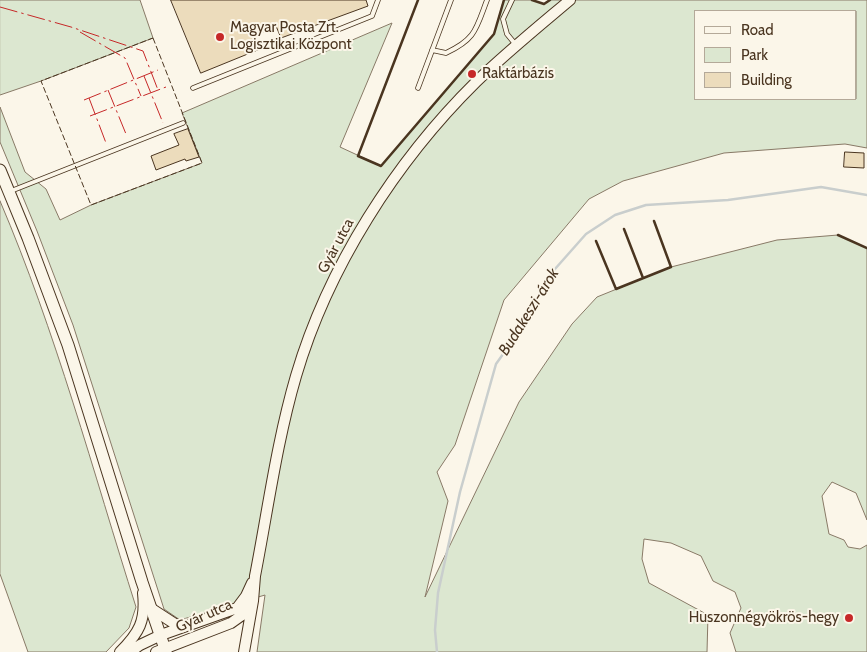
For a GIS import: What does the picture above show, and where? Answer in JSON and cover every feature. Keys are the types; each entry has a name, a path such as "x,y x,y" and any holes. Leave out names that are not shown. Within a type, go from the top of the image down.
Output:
{"main road":[{"name":"Gyár utca","path":"162,651 236,621 253,602 255,576 287,407 310,337 330,288 359,234 397,175 454,105 516,45 570,0"},
{"path":"0,170 50,294 68,345 142,582 161,636 162,651"},
{"name":"Gyár utca","path":"130,652 140,645 161,636 237,608 246,596 255,576"},
{"path":"120,652 138,632 142,620 145,607 142,582"},
{"path":"244,652 253,602"},
{"path":"152,608 175,624 188,626"}],"lane":[{"path":"192,88 372,16 378,0"},
{"path":"418,88 451,0"},
{"path":"432,50 446,53 467,41 474,33 487,0"},
{"path":"512,0 503,19 507,34 516,45"},
{"path":"9,192 183,123"}],"green space":[{"path":"0,0 140,0 153,38 0,95"},
{"path":"504,0 532,0 544,4 550,0 867,0 867,148 845,144 724,153 623,181 589,199 504,300 455,445 437,472 448,501 425,597 519,402 572,324 597,297 671,267 777,240 838,235 867,248 867,520 856,493 832,482 822,496 829,534 844,540 848,547 860,549 867,545 867,652 736,652 730,633 741,608 735,592 713,581 701,556 671,543 644,539 642,559 649,583 708,615 707,652 257,652 265,595 180,620 164,609 73,325 0,142 0,107 25,172 46,189 60,220 91,205 202,163 182,113 392,23 340,147 381,166 494,34"},
{"path":"0,201 20,250 56,351 136,607 129,628 106,652 28,652 0,574"}],"building":[{"name":"Magyar Posta Zrt. Logisztikai Központ","path":"171,0 366,0 368,6 281,38 276,26 254,36 260,49 201,73"},
{"path":"188,129 199,157 186,161 185,159 156,170 151,156 179,145 174,134"},
{"path":"845,152 864,153 864,168 844,167"}],"waterway":[{"name":"Budakeszi-árok","path":"437,652 435,630 438,593 460,492 496,364 528,319 547,278 586,234 615,215 646,205 728,200 821,187 867,195"}],"fence":[{"path":"153,38 202,163 91,205 41,81 153,38"}],"wall":[{"path":"418,0 358,156 381,166 494,34 504,0"},
{"path":"532,0 544,4 550,0"},
{"path":"596,241 616,289 671,267 654,221"},
{"path":"624,229 643,278"},
{"path":"838,235 867,248"}],"power":[{"path":"0,7 71,27 143,51 158,90"},
{"path":"80,32 125,58 141,96"},
{"path":"84,100 158,70"},
{"path":"144,76 163,123"},
{"path":"90,116 166,87"},
{"path":"108,90 126,134"},
{"path":"89,98 106,143"}],"place":[{"name":"Magyar Posta Zrt. Logisztikai Központ","path":"220,37"},
{"name":"Raktárbázis","path":"472,74"},
{"name":"Huszonnégyökrös-hegy","path":"849,618"}]}
